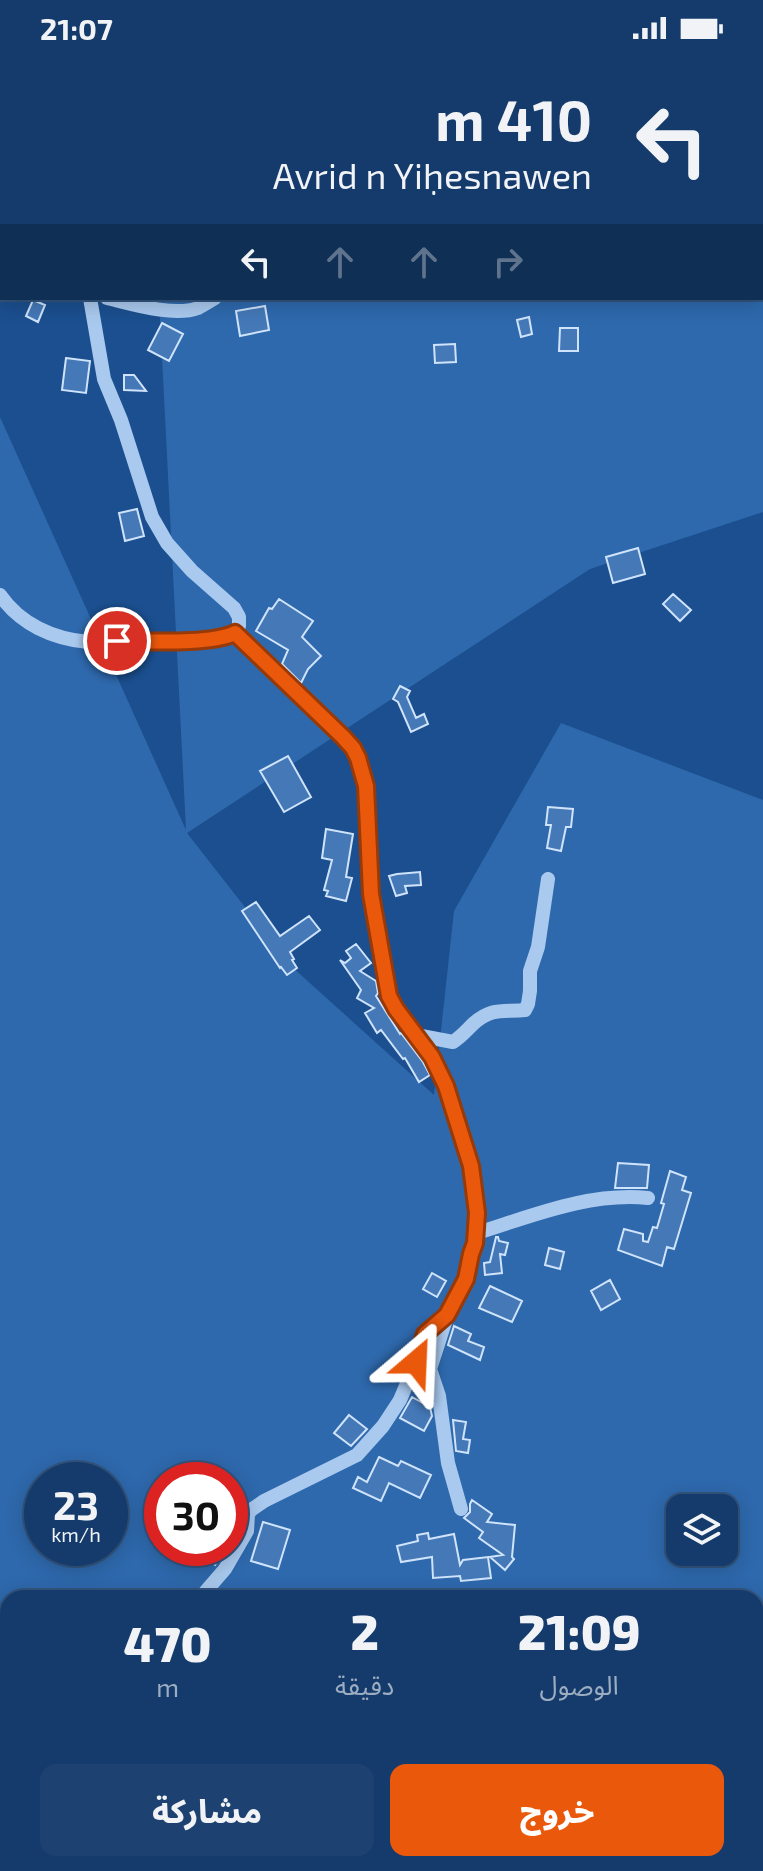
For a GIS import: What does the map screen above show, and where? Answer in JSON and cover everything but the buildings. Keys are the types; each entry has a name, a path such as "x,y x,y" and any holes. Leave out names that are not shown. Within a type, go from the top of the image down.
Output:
{"street":[{"path":"0,595 6,604 36,628 71,640 206,640 225,638 235,633 239,626 239,617 234,608 192,571 167,543 152,517 121,420 104,379 90,300"},
{"path":"117,300 186,311 211,300"},
{"path":"235,633 343,737 358,758 366,786 371,894 389,996 432,1057 446,1086 471,1166 477,1233 466,1279 447,1315 430,1369 439,1396 448,1463 461,1509"},
{"path":"416,1035 453,1042 492,1012 525,1010 548,879"},
{"path":"477,1233 603,1197 648,1198"},
{"path":"207,1590 225,1569 247,1531 251,1510 357,1455 383,1426 400,1400 425,1334 447,1315"}],"shaded area":[{"path":"159,300 763,300 763,512 590,569 187,833 291,966 434,1095 454,911 561,723 763,800 763,1590 0,1590 0,417 186,830"}],"route":[{"path":"117,641 206,640 225,638 235,633 343,737 358,758 366,786 371,894 389,996 432,1057 446,1086 475,1187 477,1233 466,1279 447,1315 425,1334 416,1362"}]}
